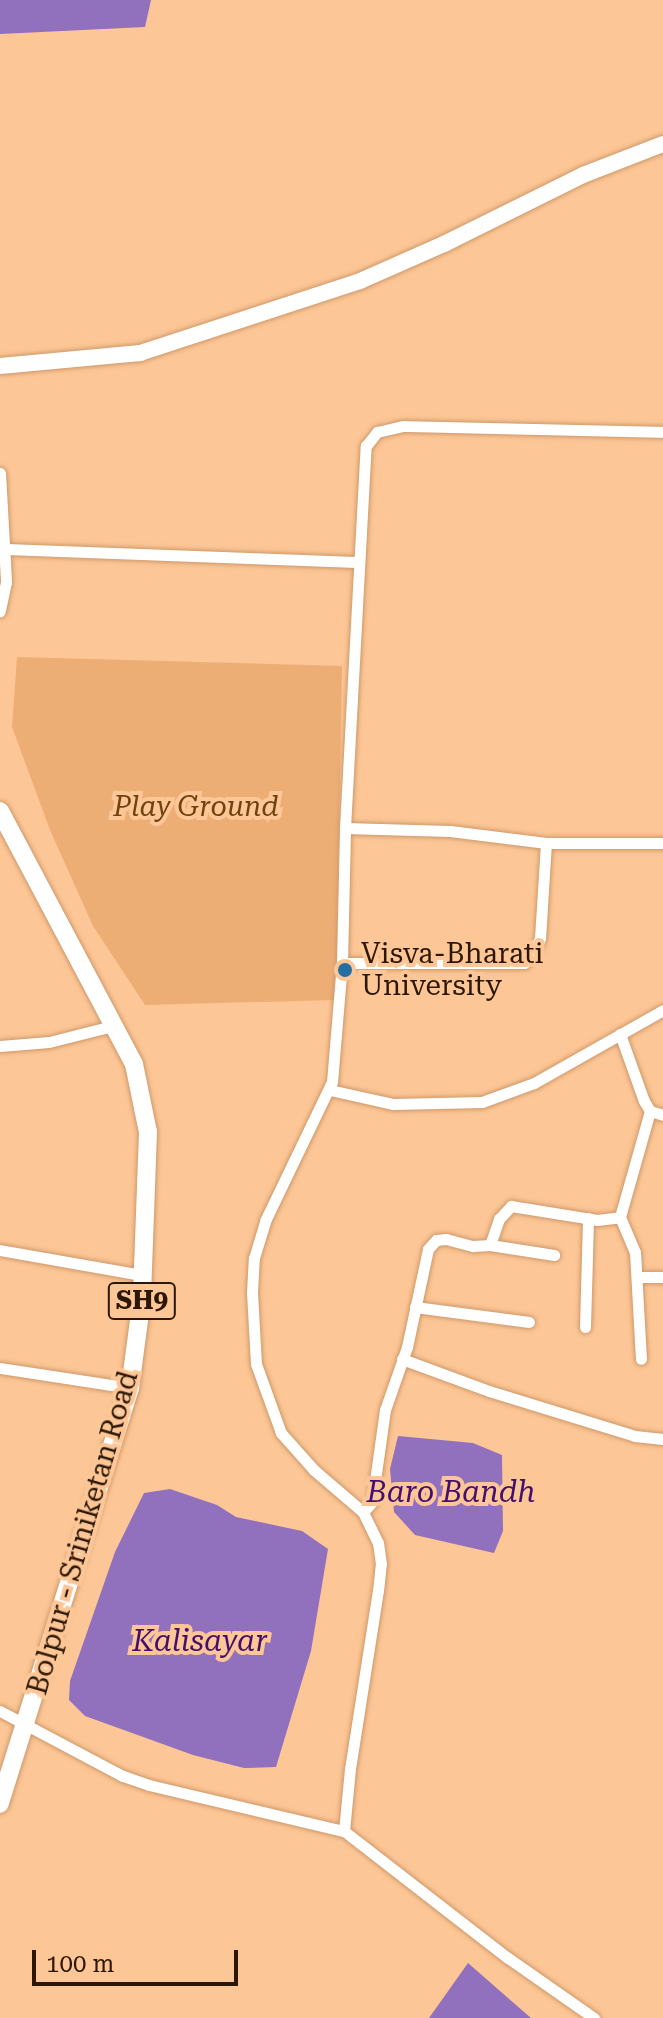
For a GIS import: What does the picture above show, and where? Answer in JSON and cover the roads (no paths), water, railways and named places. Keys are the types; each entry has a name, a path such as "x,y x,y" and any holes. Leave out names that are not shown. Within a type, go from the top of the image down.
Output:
{"main road":[{"path":"0,366 140,353 360,281 444,244 583,175 663,144"},
{"name":"Bolpur - Sriniketan Road","path":"0,811 134,1064 148,1132 142,1275 130,1388 28,1723 0,1804"}],"street":[{"path":"344,1831 350,1769 368,1671 381,1564 378,1543 363,1512 314,1470 281,1433 256,1364 253,1333 254,1258 265,1221 330,1090 342,963 345,828 366,446 377,432 422,426 663,432"},
{"path":"0,473 6,582 0,611"},
{"path":"5,549 358,562"},
{"path":"345,828 450,831 546,843 663,843"},
{"path":"342,963 524,963 532,956 540,938 546,843"},
{"path":"330,1090 393,1104 482,1102 534,1083 663,1010"},
{"path":"0,1046 49,1042 116,1025"},
{"path":"620,1034 650,1111 620,1217 633,1244 641,1359"},
{"path":"650,1111 663,1115"},
{"path":"490,1245 499,1219 511,1206 611,1221 620,1217"},
{"path":"585,1327 588,1218"},
{"path":"363,1512 372,1502 385,1410 402,1359 428,1249 436,1240 446,1239 482,1247 490,1245 554,1255"},
{"path":"0,1250 142,1275"},
{"path":"637,1277 663,1277"},
{"path":"415,1307 529,1322"},
{"path":"402,1359 635,1436 663,1439"},
{"path":"0,1368 130,1388"},
{"path":"0,1711 28,1723 123,1776 149,1785 344,1831 508,1958 594,2018"}],"water":[{"path":"0,0 151,0 145,27 0,34"},
{"name":"Baro Bandh","path":"398,1436 473,1443 502,1455 503,1531 494,1553 415,1535 394,1512 390,1469"},
{"name":"Kalisayar","path":"170,1489 217,1505 236,1517 302,1531 328,1549 311,1651 276,1767 244,1768 193,1755 85,1716 69,1700 70,1681 115,1552 144,1493"},
{"path":"468,1963 531,2018 429,2018"}],"place":[{"name":"Visva-Bharati University","path":"345,970"}],"park label":[{"name":"Play Ground","path":"196,807"}]}
